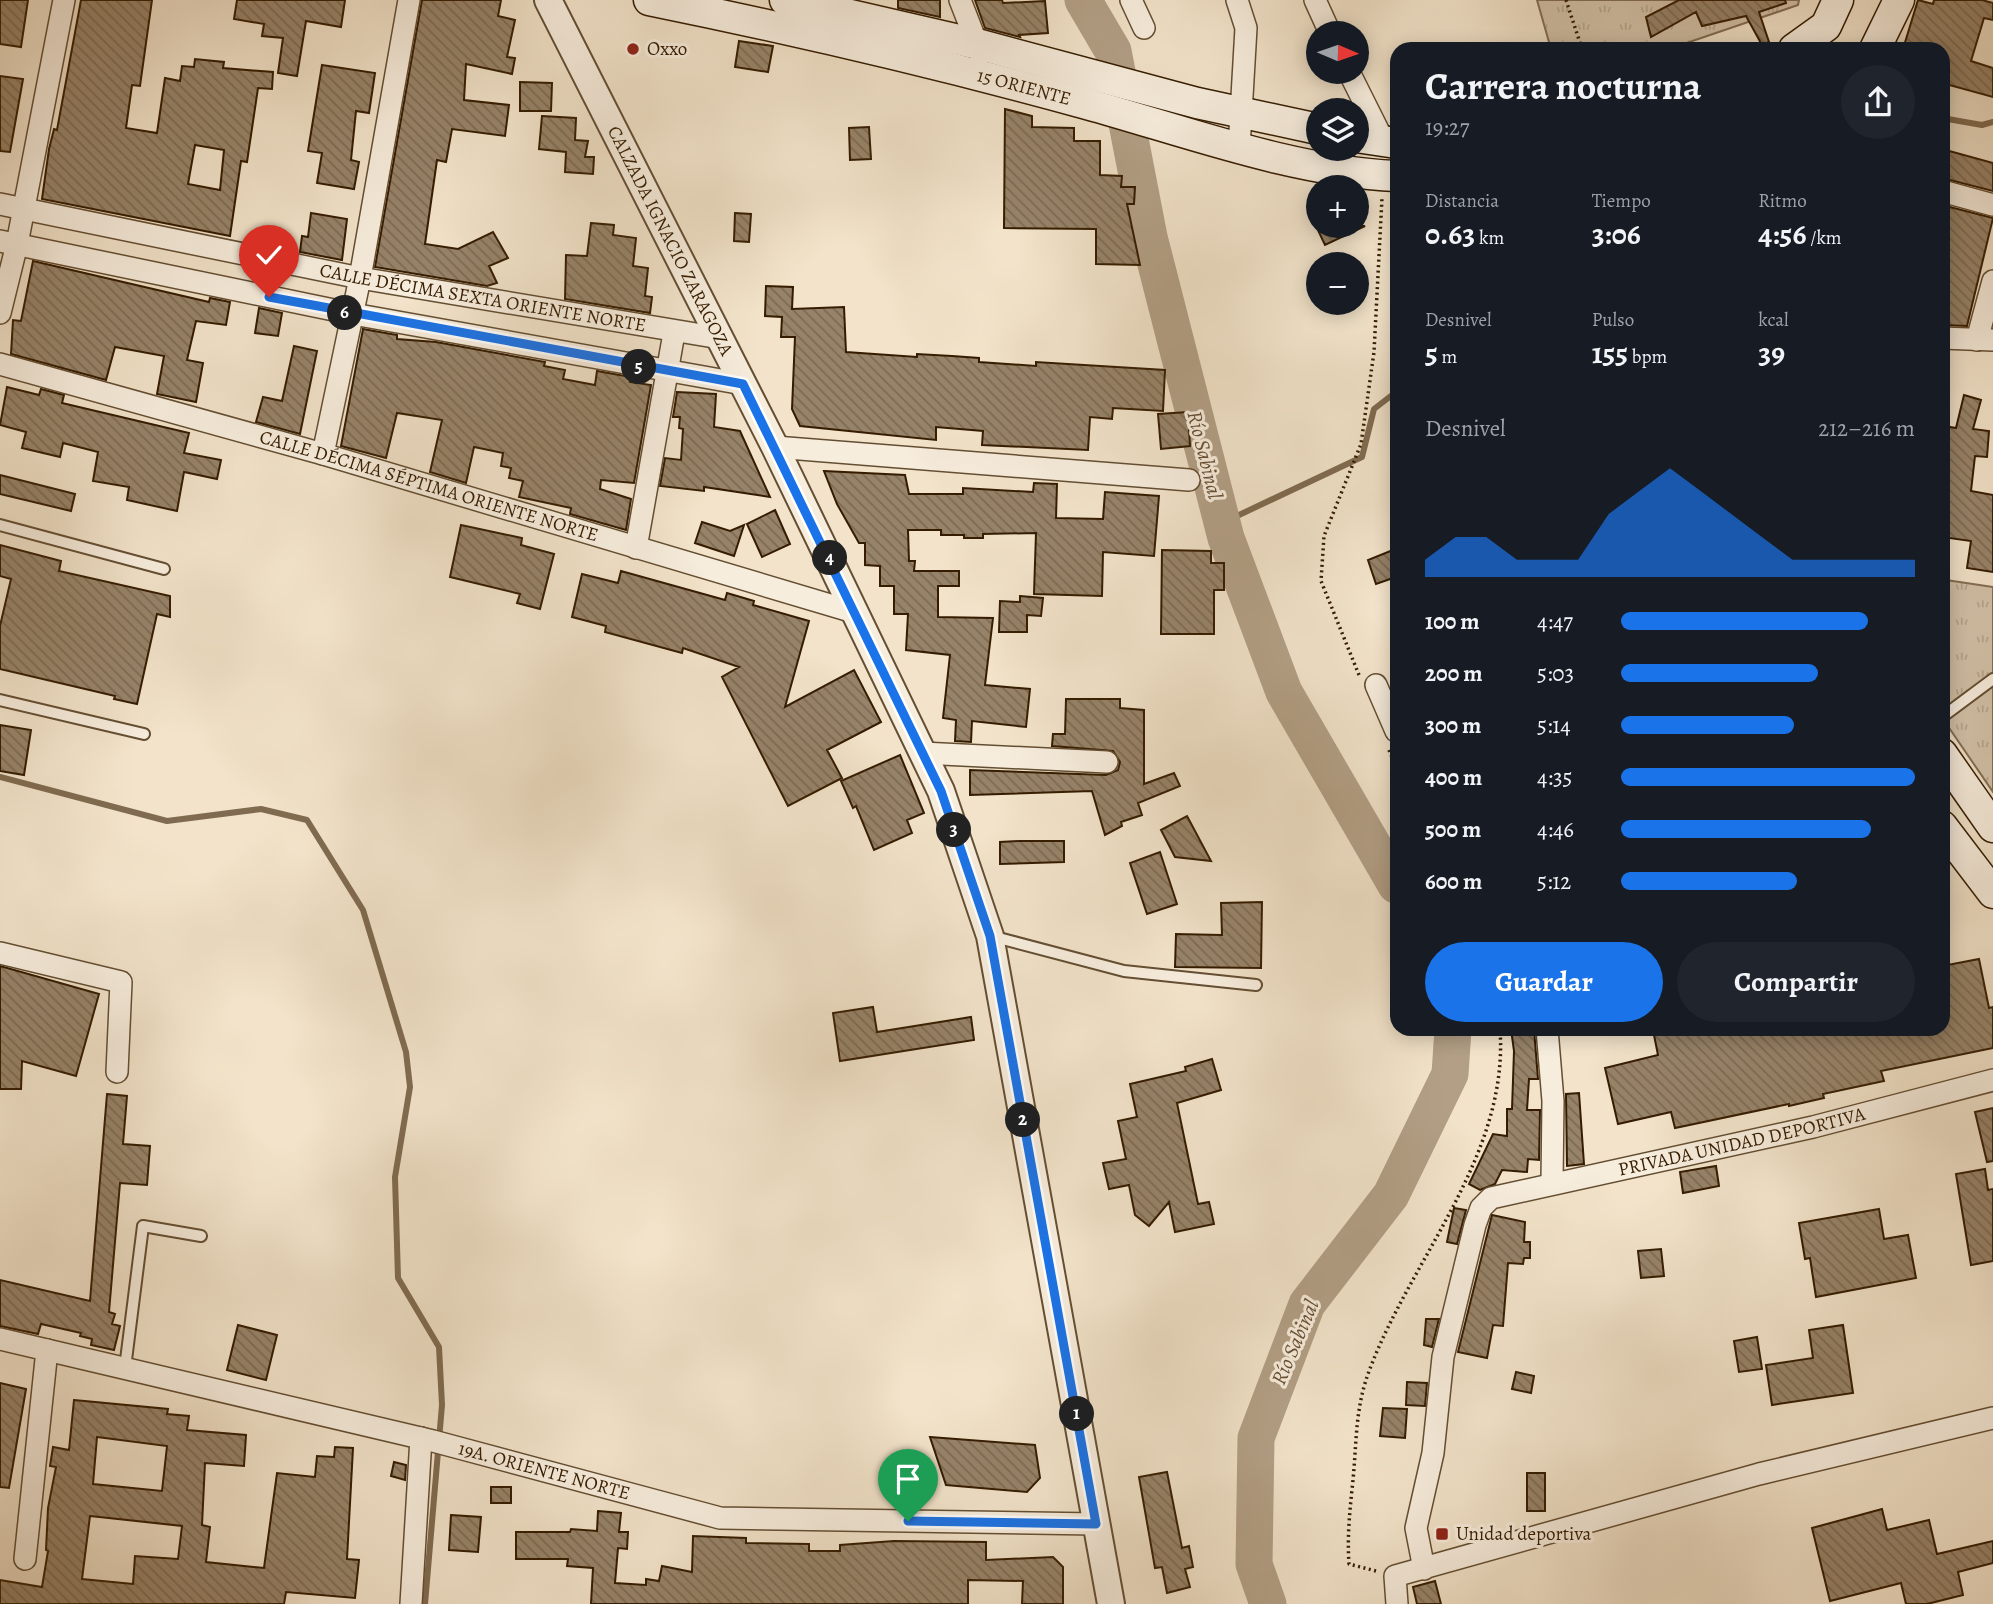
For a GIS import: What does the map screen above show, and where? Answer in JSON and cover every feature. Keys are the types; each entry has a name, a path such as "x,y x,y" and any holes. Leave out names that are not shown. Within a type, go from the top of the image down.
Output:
{"main road":[{"name":"15 ORIENTE","path":"649,0 798,30 989,79 1197,103 1306,127"},
{"name":"15 ORIENTE","path":"785,0 977,44 1198,135 1238,148 1390,176"},
{"path":"1804,42 1826,26 1838,0"},
{"path":"1878,42 1899,0"},
{"path":"1950,765 1993,827"},
{"path":"1950,837 1993,893"}],"street":[{"path":"0,313 8,243 24,208 64,0"},
{"path":"323,454 360,278 409,0"},
{"name":"CALZADA IGNACIO ZARAGOZA","path":"548,0 775,447 941,791 990,936 1111,1604"},
{"path":"960,0 989,79"},
{"path":"1130,0 1144,28"},
{"path":"1237,0 1246,28 1238,148"},
{"path":"1315,0 1325,21"},
{"path":"1354,84 1379,141"},
{"path":"1950,193 1993,205"},
{"name":"CALLE DÉCIMA SEXTA ORIENTE NORTE","path":"0,204 360,278 674,333 720,338"},
{"name":"CALLE DÉCIMA SEXTA ORIENTE NORTE","path":"8,243 353,314 743,384"},
{"path":"1950,338 1985,340 1993,281"},
{"path":"636,548 674,333"},
{"name":"CALLE DÉCIMA SÉPTIMA ORIENTE NORTE","path":"0,364 323,454 857,613"},
{"path":"775,447 1189,480"},
{"path":"1368,681 1390,733"},
{"path":"922,752 1107,762"},
{"path":"0,953 121,982 117,1072"},
{"path":"1548,1036 1553,1101 1552,1182"},
{"name":"PRIVADA UNIDAD DEPORTIVA","path":"1424,1569 1416,1528 1433,1453 1443,1357 1480,1208 1491,1198 1552,1182 1813,1126 1993,1080"},
{"name":"19A. ORIENTE NORTE","path":"0,1339 427,1440 720,1518 1096,1524"},
{"path":"25,1559 47,1350"},
{"path":"1397,1604 1395,1576 1759,1474 1993,1418"},
{"path":"411,1604 427,1440"}],"lane":[{"path":"0,525 164,569"},
{"path":"1950,711 1993,679"},
{"path":"0,700 144,734"},
{"path":"990,936 1124,971 1256,985"},
{"path":"125,1368 143,1226 201,1236"}],"path":[{"path":"1566,0 1579,42"},
{"path":"1368,681 1321,581 1324,536 1361,444 1374,352 1390,176"},
{"path":"1395,1576 1349,1564 1347,1534 1355,1422 1362,1390 1390,1321 1451,1211 1486,1132 1502,1061 1500,1036"}],"green space":[{"path":"1537,0 1799,0 1798,5 1690,42 1549,42"},
{"path":"1950,581 1993,587 1993,792 1950,729"}],"building":[{"path":"0,0 28,0 21,47 0,44"},
{"path":"81,0 152,0 140,86 132,85 126,128 157,133 165,78 180,81 182,66 194,67 195,59 224,62 223,68 273,72 272,89 258,88 247,162 241,161 230,236 42,199 49,149 54,129 57,130","holes":["195,145 224,150 220,190 188,184"]},
{"path":"237,0 345,0 341,27 306,21 297,76 278,73 283,38 262,36 264,24 234,19"},
{"path":"422,0 501,0 498,16 515,20 507,57 515,58 512,74 466,64 464,100 509,105 505,136 452,129 446,162 437,160 425,244 458,249 493,232 508,258 489,266 497,283 487,286 375,267"},
{"path":"898,0 940,0 940,17 898,8"},
{"path":"975,0 1002,0 1003,3 1045,1 1048,33 1019,35 1020,37 985,28"},
{"path":"1679,0 1785,0 1786,3 1759,12 1769,42 1760,42 1746,16 1702,26 1696,12 1651,37 1646,17"},
{"path":"1918,0 1933,4 1934,0 1982,0 1993,3 1993,20 1984,18 1971,61 1993,68 1993,97 1950,85 1950,42 1905,42"},
{"path":"739,41 773,46 768,72 735,67"},
{"path":"322,65 375,73 369,113 356,111 351,160 359,162 354,189 317,183 322,153 308,151"},
{"path":"0,76 23,79 10,152 0,151"},
{"path":"520,82 552,83 551,111 520,111"},
{"path":"1005,109 1032,116 1032,127 1074,128 1074,141 1100,141 1100,175 1122,176 1121,187 1135,187 1134,204 1127,204 1140,265 1096,264 1096,229 1004,228"},
{"path":"542,116 576,118 575,140 588,141 585,157 594,157 593,174 565,172 566,152 539,149"},
{"path":"869,127 871,159 850,160 849,128"},
{"path":"1950,151 1993,163 1993,191 1950,180"},
{"path":"1950,207 1993,218 1967,326 1950,325"},
{"path":"311,213 347,219 342,260 300,252 302,236 308,237"},
{"path":"735,213 751,214 749,242 734,241"},
{"path":"591,223 614,225 613,235 636,238 633,266 648,268 645,296 652,297 650,313 565,299 566,255 587,256"},
{"path":"1322,238 1340,238 1325,245"},
{"path":"33,261 209,302 210,298 230,302 226,325 196,321 187,360 203,363 196,402 157,394 164,356 115,347 106,380 11,354 13,320 21,321"},
{"path":"766,286 793,287 792,309 844,307 846,352 917,357 917,354 952,356 979,358 979,362 1036,366 1036,362 1165,370 1163,411 1113,408 1112,419 1090,417 1088,450 982,445 983,431 936,427 936,440 800,426 792,409 795,337 781,337 782,317 765,316"},
{"path":"259,308 282,313 278,336 255,333"},
{"path":"363,329 397,335 397,339 436,342 545,362 544,366 565,370 563,379 595,385 597,371 631,377 630,382 651,385 634,483 601,480 600,489 631,499 626,530 570,514 571,508 519,497 523,481 509,478 511,468 501,466 503,453 474,447 466,483 430,472 442,420 397,413 386,458 341,446"},
{"path":"294,346 317,351 300,434 256,422 263,397 282,401"},
{"path":"7,387 39,395 41,389 64,395 62,403 189,433 184,453 221,460 217,479 184,472 177,511 127,500 129,487 93,481 98,452 63,443 60,457 22,448 26,432 0,425"},
{"path":"677,392 716,394 714,427 740,431 770,497 704,487 704,491 660,486 665,458 681,460 683,429 679,428 680,417 673,417"},
{"path":"1964,395 1981,400 1973,429 1989,431 1987,457 1975,456 1971,491 1993,495 1993,572 1967,568 1971,541 1950,538 1950,427 1956,428"},
{"path":"1188,412 1190,446 1161,449 1158,414"},
{"path":"824,471 905,475 909,494 963,494 963,488 1033,492 1034,483 1057,484 1056,518 1103,519 1105,492 1159,496 1154,556 1103,552 1102,596 1034,594 1036,533 983,534 983,538 964,538 964,535 941,535 941,530 908,530 909,561 915,561 914,571 959,571 959,586 938,586 938,617 993,618 985,685 1030,689 1026,727 972,721 971,742 955,741 956,720 943,718 950,655 906,650 908,614 894,614 894,586 880,586 880,566 865,565 865,543 859,543 837,504"},
{"path":"0,475 75,494 71,511 0,494"},
{"path":"775,510 790,544 762,557 747,524"},
{"path":"702,522 730,531 744,525 734,556 695,543"},
{"path":"461,525 522,538 521,545 554,554 540,609 517,603 520,594 450,577"},
{"path":"0,545 61,561 59,571 170,596 170,617 157,614 137,704 114,699 115,696 0,669 0,626 11,579 0,576"},
{"path":"1162,550 1211,551 1211,563 1224,563 1224,590 1214,590 1214,634 1161,634"},
{"path":"1390,551 1390,579 1376,584 1368,560"},
{"path":"621,571 725,600 727,593 754,601 753,605 809,621 785,707 854,670 881,722 827,750 842,778 788,806 722,677 739,667 683,648 682,653 605,632 606,626 572,617 582,574 618,583"},
{"path":"1020,596 1043,598 1041,616 1027,615 1027,632 999,632 1000,601 1020,602"},
{"path":"1066,699 1120,699 1120,708 1144,710 1144,784 1174,773 1180,786 1138,803 1142,815 1121,822 1122,826 1105,835 1092,791 970,795 970,770 1106,775 1118,770 1120,762 1113,751 1052,746 1053,734 1065,734"},
{"path":"0,725 31,730 24,775 0,771"},
{"path":"900,755 924,813 907,820 912,833 874,850 856,806 853,808 841,781"},
{"path":"1187,816 1211,861 1175,857 1161,830"},
{"path":"1064,841 1064,862 1000,864 1000,842"},
{"path":"1160,852 1177,904 1147,914 1130,863"},
{"path":"1262,902 1261,968 1175,967 1176,934 1222,935 1221,903"},
{"path":"1979,959 1989,1008 1993,1007 1993,1048 1881,1071 1884,1081 1823,1094 1824,1098 1789,1106 1675,1128 1671,1112 1618,1124 1605,1068 1658,1055 1654,1036 1950,1036 1950,964"},
{"path":"0,966 99,994 76,1076 22,1061 21,1089 0,1089"},
{"path":"873,1007 877,1032 971,1017 974,1040 840,1061 833,1013"},
{"path":"1512,1036 1535,1036 1538,1079 1529,1079 1527,1110 1540,1110 1539,1160 1528,1159 1527,1172 1502,1170 1495,1184 1480,1190 1469,1184 1493,1134 1507,1136 1507,1109 1512,1109"},
{"path":"1212,1059 1221,1090 1177,1103 1198,1204 1209,1202 1214,1224 1175,1232 1169,1202 1149,1226 1135,1215 1129,1185 1109,1189 1103,1163 1126,1159 1118,1121 1137,1117 1130,1084 1186,1071 1185,1067"},
{"path":"1579,1093 1584,1164 1567,1166 1566,1094"},
{"path":"107,1094 127,1096 123,1144 150,1146 147,1185 120,1183 109,1312 115,1314 112,1324 120,1326 114,1350 91,1345 92,1339 80,1336 81,1333 41,1324 38,1334 0,1326 0,1280 90,1301"},
{"path":"1993,1108 1993,1161 1987,1162 1975,1112"},
{"path":"1716,1166 1719,1186 1683,1193 1680,1172"},
{"path":"1985,1169 1988,1190 1993,1189 1993,1261 1971,1265 1956,1174"},
{"path":"1454,1208 1466,1210 1457,1244 1447,1242"},
{"path":"1879,1209 1884,1239 1908,1235 1916,1278 1816,1297 1810,1258 1805,1259 1799,1223"},
{"path":"1492,1215 1525,1222 1524,1242 1530,1242 1530,1258 1524,1258 1523,1264 1508,1263 1503,1326 1493,1325 1487,1358 1458,1352"},
{"path":"1661,1249 1664,1276 1641,1278 1638,1251"},
{"path":"1426,1319 1439,1319 1432,1347 1424,1345"},
{"path":"238,1325 277,1335 266,1380 227,1370"},
{"path":"1843,1325 1853,1393 1772,1405 1766,1365 1813,1358 1809,1330"},
{"path":"1757,1337 1762,1369 1739,1372 1734,1341"},
{"path":"1516,1372 1534,1376 1531,1393 1512,1389"},
{"path":"1407,1382 1427,1383 1425,1406 1406,1405"},
{"path":"0,1383 26,1389 9,1488 0,1487"},
{"path":"74,1400 168,1409 167,1414 189,1416 187,1430 246,1435 244,1466 205,1463 202,1525 210,1527 206,1562 264,1568 277,1473 315,1477 317,1456 334,1457 335,1447 353,1448 347,1559 359,1560 355,1598 286,1592 284,1604 0,1604 0,1580 42,1587 48,1551 48,1508 56,1467 50,1466 53,1447 69,1450","holes":["97,1437 167,1446 162,1491 93,1484","90,1516 182,1526 178,1559 135,1556 133,1584 82,1579"]},
{"path":"1383,1408 1407,1409 1405,1438 1380,1436"},
{"path":"930,1437 1035,1445 1040,1478 1027,1492 946,1485"},
{"path":"394,1462 406,1465 405,1480 391,1476"},
{"path":"1167,1472 1182,1548 1189,1546 1193,1567 1185,1569 1190,1587 1167,1593 1162,1567 1155,1568 1139,1477"},
{"path":"1527,1473 1545,1473 1545,1511 1527,1511"},
{"path":"491,1487 511,1487 511,1503 491,1503"},
{"path":"1882,1509 1887,1530 1929,1520 1937,1554 1993,1541 1993,1563 1958,1572 1963,1595 1927,1604 1906,1604 1901,1583 1830,1601 1812,1528"},
{"path":"598,1511 621,1513 619,1532 628,1532 627,1549 618,1548 615,1583 646,1585 646,1579 659,1581 662,1566 692,1572 693,1536 746,1538 746,1543 809,1544 809,1551 840,1551 840,1545 894,1541 986,1542 986,1560 1053,1557 1063,1567 1063,1604 1022,1604 1023,1581 968,1580 968,1604 591,1604 593,1568 567,1566 568,1559 516,1559 516,1532 570,1532 571,1529 597,1531"},
{"path":"451,1515 481,1517 478,1552 449,1550"},
{"path":"1435,1581 1441,1604 1417,1604 1413,1587"}],"waterway":[{"name":"Río Sabinal","path":"1083,0 1113,51 1149,237 1226,538 1284,692 1390,875"},
{"path":"1950,119 1982,125 1993,122"},
{"path":"1222,523 1362,457 1374,409 1390,397"},
{"path":"0,777 167,821 261,809 307,820 363,910 406,1052 410,1087 395,1177 398,1278 439,1347 442,1405 425,1604"},
{"name":"Río Sabinal","path":"1268,1604 1254,1564 1256,1438 1307,1304 1391,1195 1450,1074 1453,1036"}],"place":[{"name":"Oxxo","path":"633,49"},
{"name":"Unidad deportiva","path":"1442,1534"}],"route":[{"path":"269,297 431,329 743,384 857,613 941,791 990,936 1096,1524 908,1521"}]}
